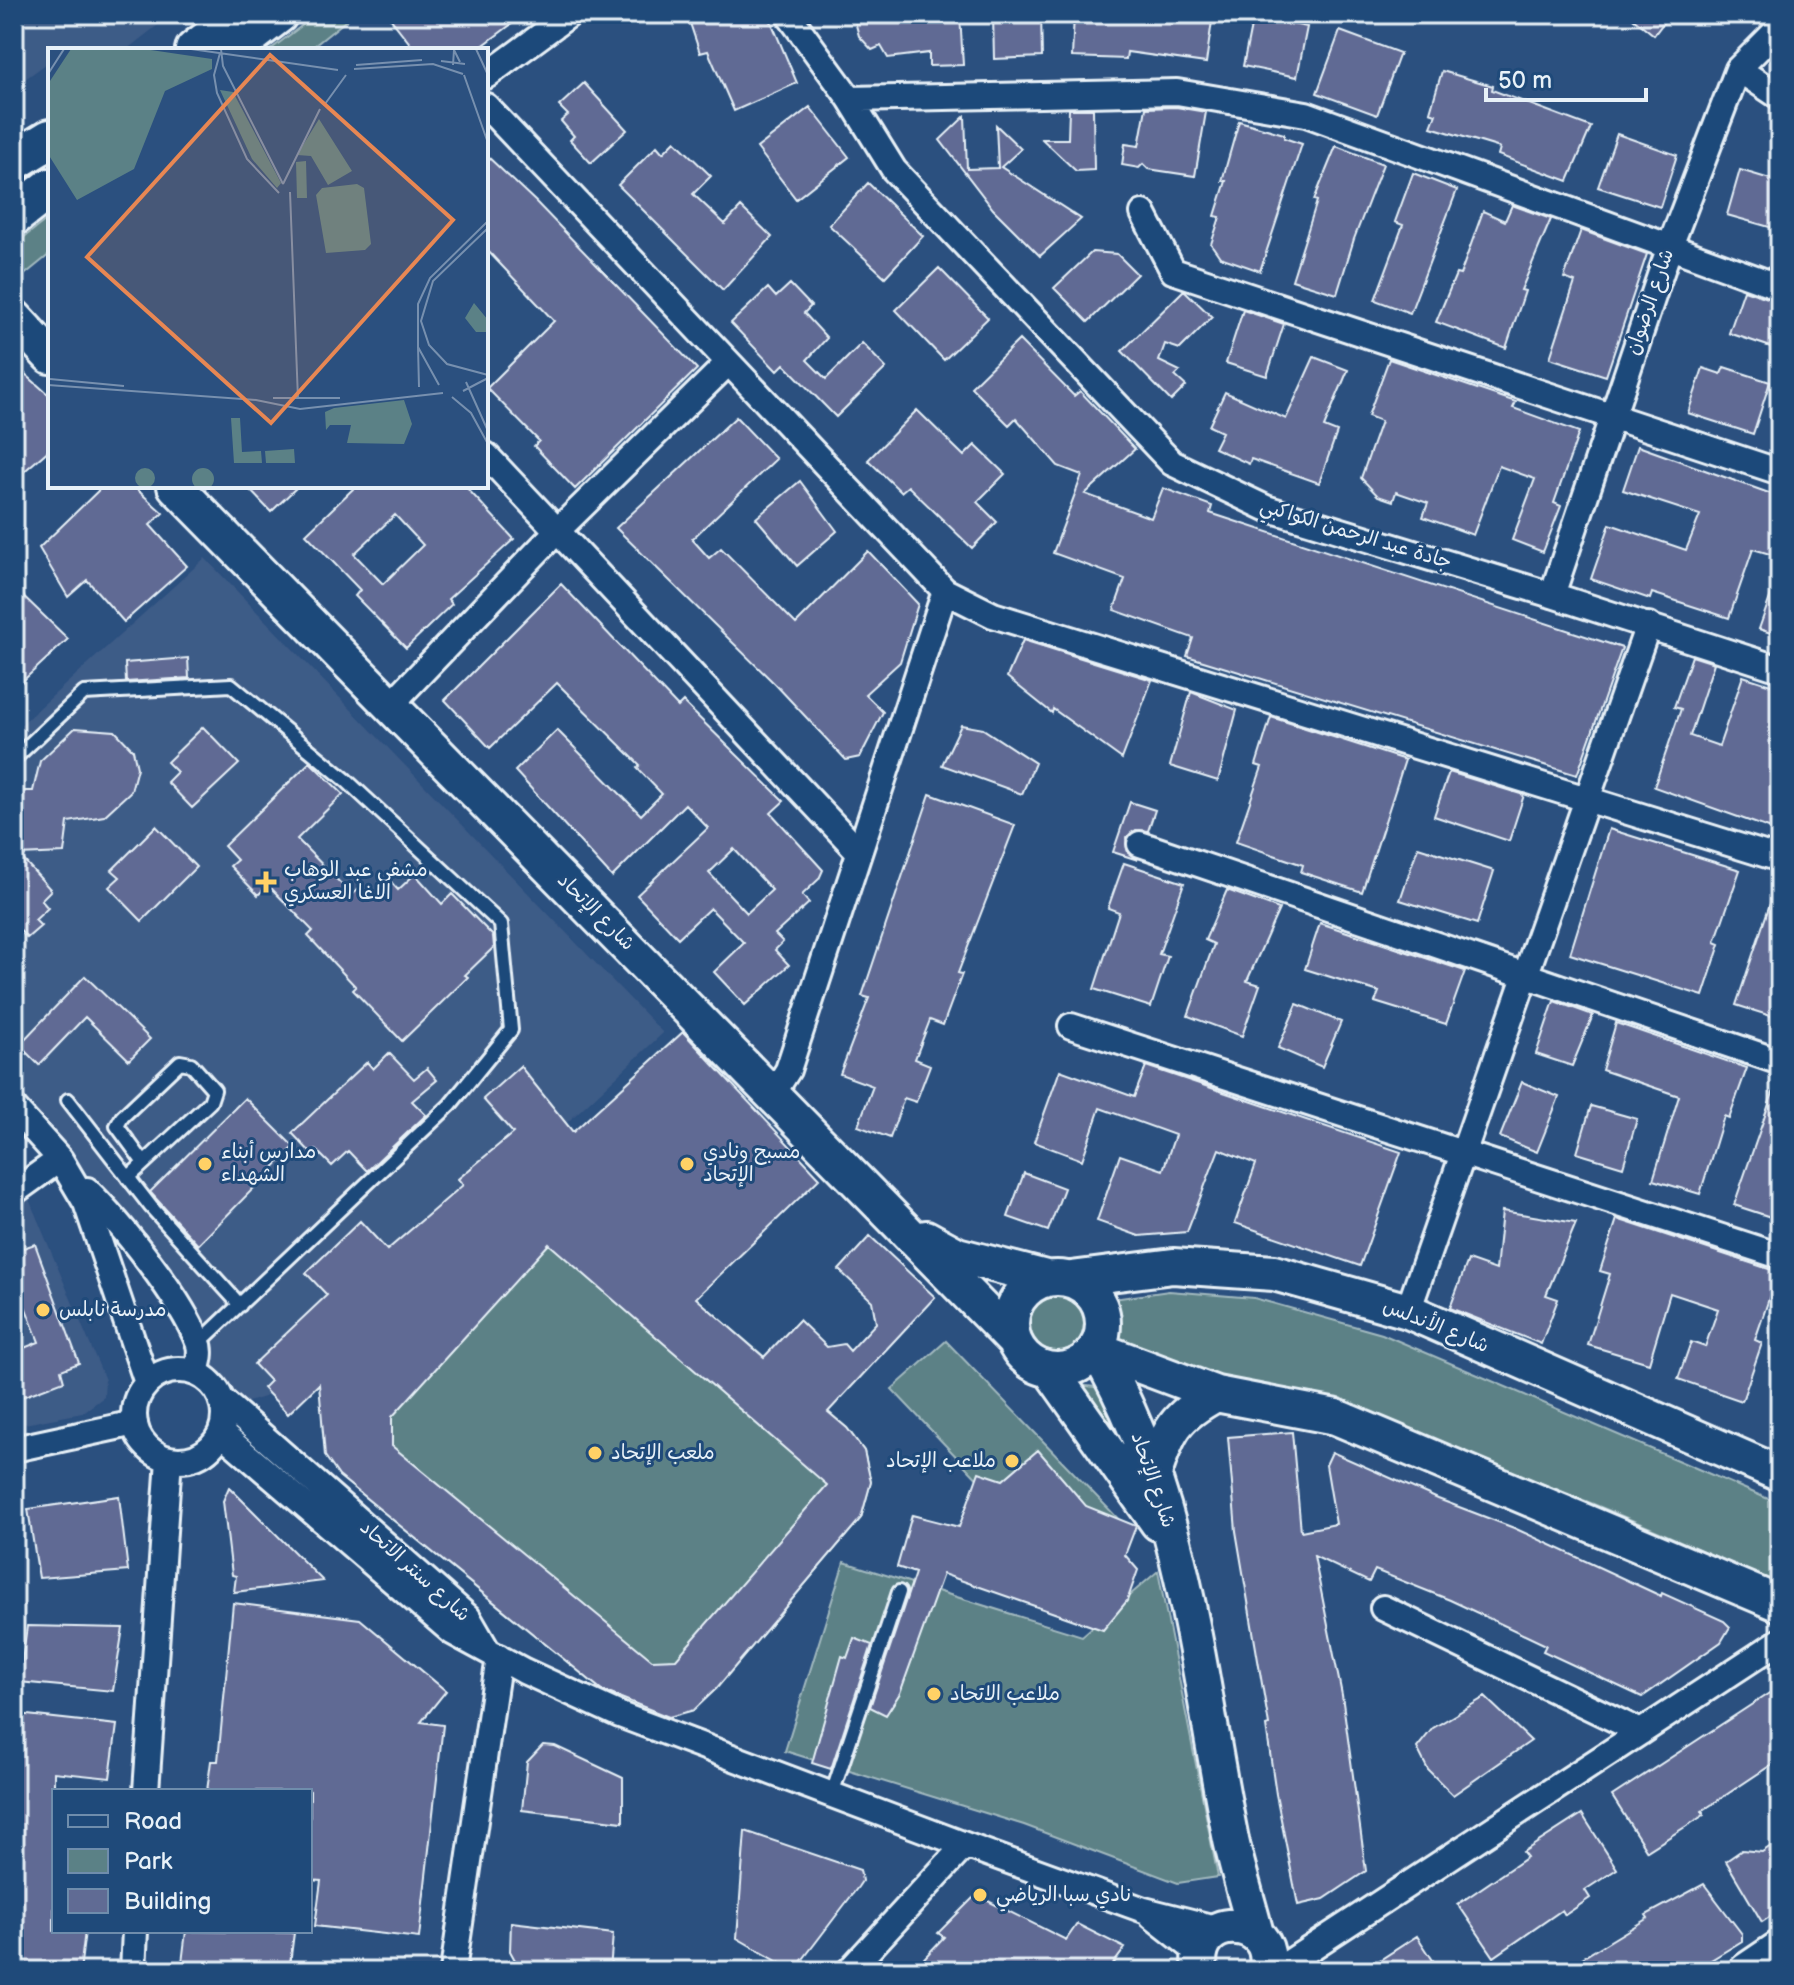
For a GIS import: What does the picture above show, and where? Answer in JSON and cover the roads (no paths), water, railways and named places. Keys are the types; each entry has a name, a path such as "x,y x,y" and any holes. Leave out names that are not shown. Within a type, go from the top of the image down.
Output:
{"main road":[{"path":"198,48 242,14"},
{"path":"234,48 278,14"},
{"path":"14,161 48,140"},
{"path":"14,216 48,190"}],"street":[{"path":"488,75 570,14"},
{"name":"جادة عبد الرحمن الكواكبي","path":"788,14 850,99 894,170 1172,463 1266,508 1648,625 1780,669"},
{"name":"شارع الرضوان","path":"1552,595 1670,246 1738,69 1780,27"},
{"path":"1738,69 1780,97"},
{"path":"850,99 1177,92 1292,111 1780,287"},
{"path":"488,108 945,591 993,615 1780,859"},
{"path":"1143,213 1173,271 1780,472"},
{"path":"14,317 48,354"},
{"path":"14,331 48,354"},
{"path":"393,707 402,693 557,531 728,363"},
{"path":"488,457 859,852"},
{"name":"شارع الإتحاد","path":"177,488 774,1092 1013,1340"},
{"path":"774,1092 788,1070 945,591"},
{"path":"1408,1311 1648,625"},
{"path":"1140,844 1780,1062"},
{"path":"1071,1026 1780,1256"},
{"path":"14,1108 139,1252 199,1343 196,1372"},
{"path":"14,1192 64,1165"},
{"path":"64,1165 97,1229 147,1383"},
{"name":"شارع الأندلس","path":"898,1224 957,1255 1058,1279 1173,1266 1274,1273 1408,1311 1780,1474"},
{"path":"1058,1279 1094,1295 1104,1322 1096,1349 1071,1368 1050,1370 1026,1359 1013,1340 1010,1319 1014,1305 1033,1284 1058,1279"},
{"path":"1096,1349 1216,1394 1336,1417 1780,1604"},
{"name":"شارع الإتحاد","path":"1096,1349 1121,1391 1154,1474 1175,1547"},
{"path":"170,1370 196,1372 217,1389 223,1401 221,1433 214,1444 194,1458 169,1459 146,1446 135,1423 138,1395 147,1383 170,1370"},
{"name":"شارع الإتحاد","path":"1050,1370 1175,1547"},
{"path":"1154,1474 1165,1438 1183,1411 1216,1394"},
{"name":"شارع سنتر الاتحاد","path":"223,1401 468,1617 493,1653"},
{"path":"14,1449 135,1423"},
{"name":"شارع سنتر الاتحاد","path":"221,1433 452,1632 493,1653"},
{"path":"146,1789 169,1459"},
{"path":"1175,1547 1191,1612 1232,1841 1213,1949"},
{"path":"1383,1608 1641,1732"},
{"path":"1276,1971 1780,1641"},
{"path":"453,1971 493,1653 620,1715 1144,1910 1213,1949 1265,1946 1266,1971"},
{"path":"849,1971 965,1845"},
{"path":"133,1971 135,1933"},
{"path":"1746,1971 1780,1948"}],"lane":[{"path":"14,759 84,693 231,685 346,780 501,924 511,1030 450,1105 199,1343"},
{"path":"128,1178 210,1102 214,1090 191,1064 180,1062 168,1069 117,1126 144,1163"},
{"path":"68,1100 128,1178 240,1305"},
{"path":"832,1794 899,1592"}],"place":[{"name":"مشفى عبد الوهاب الاغا العسكري","path":"266,882"},
{"name":"مدارس أبناء الشهداء","path":"205,1164"},
{"name":"مسبح ونادي الإتحاد","path":"687,1164"},
{"name":"مدرسة نابلس","path":"43,1310"},
{"name":"ملعب الإتحاد","path":"595,1453"},
{"name":"ملاعب الإتحاد","path":"1012,1461"},
{"name":"ملاعب الاتحاد","path":"934,1694"},
{"name":"نادي سبا الرياضي","path":"980,1895"}]}
